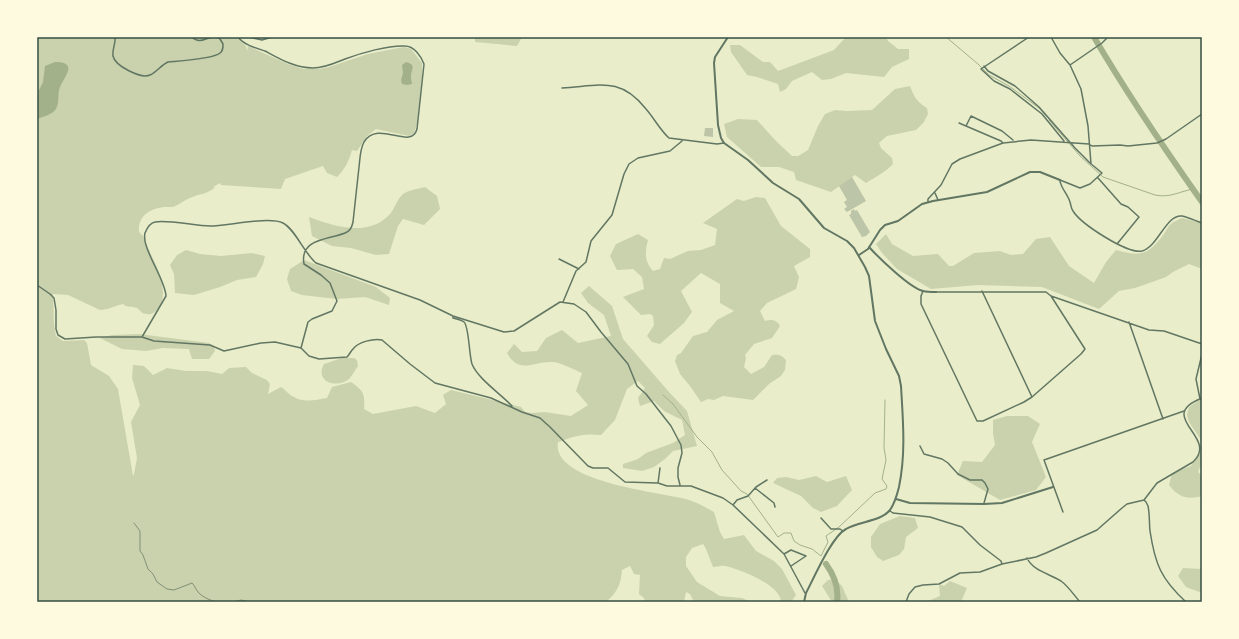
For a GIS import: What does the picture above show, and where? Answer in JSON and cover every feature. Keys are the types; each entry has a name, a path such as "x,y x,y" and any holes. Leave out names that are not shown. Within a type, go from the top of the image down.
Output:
{"street":[{"path":"115,37 116,41 113,56 116,61 139,75 145,76 152,74 168,62 210,57 219,54 222,52 223,44 220,38 217,37"},
{"path":"192,37 200,41 212,37"},
{"path":"238,37 245,43 286,62 308,68 323,67 367,52 405,46 414,50 423,61 424,69 417,131 412,136 407,138 385,133 376,133 365,141 361,152 352,228 346,233 330,236 310,245 306,253 304,264 321,275 330,284 336,302 332,310 312,318 308,322 300,348"},
{"path":"249,37 262,40 272,37"},
{"path":"728,37 715,57 714,71 718,125 721,138 724,143 748,160 773,183 799,199 824,228 847,241 859,255 869,276 875,321 878,331 899,376 901,386 904,450 903,469 896,499 890,511 879,517 849,527 837,537 806,593 804,602"},
{"path":"1029,37 980,69 994,81 1010,89 1042,114 1065,142"},
{"path":"1051,37 1060,53 1070,64 1081,89 1085,108 1091,164"},
{"path":"1070,64 1102,43 1108,37"},
{"path":"859,255 869,247 885,225 898,221 922,204 987,192 1030,172 1040,172 1080,188 1085,187 1098,178 1102,173 1091,164 1039,107 1015,86 988,71 984,66"},
{"path":"562,88 604,84 627,90 637,97 669,138 682,141 717,144 724,143"},
{"path":"928,202 928,199 941,185 952,164 960,159 1003,143 1031,140 1071,142 1089,144 1092,146 1128,146 1157,143 1166,139 1202,114"},
{"path":"966,126 971,116 1002,131 1013,141"},
{"path":"959,123 1003,143"},
{"path":"563,302 574,275 586,262 592,239 612,215 624,174 629,164 638,158 670,151 682,141"},
{"path":"1098,178 1121,204 1128,207 1139,217 1118,244"},
{"path":"1060,180 1060,184 1067,194 1072,211 1094,230 1135,252 1147,249 1154,244 1160,233 1174,218 1181,216 1202,223"},
{"path":"935,193 938,200"},
{"path":"142,337 166,296 145,241 146,232 149,225 155,222 163,221 193,226 274,221 283,223 288,227 306,253 316,263 420,300 453,316 508,333 514,331 555,304 563,302 577,305 586,312 628,364 637,386 646,394 671,426 681,445 682,453 678,468 680,485"},
{"path":"869,247 886,264 923,291 1046,292 1051,296 1085,349 1032,397 983,421 976,421 921,304 921,296 923,291"},
{"path":"559,259 579,268"},
{"path":"37,285 54,298 56,310 56,329 58,335 62,338 142,337 154,341 210,345 224,351 272,342 300,348 310,356 319,359 346,357 358,344 380,339 435,383 491,398 540,418 588,466 593,468 608,468 625,482 658,483 666,486 691,486 723,498 733,505 784,554 806,593"},
{"path":"982,291 1032,397"},
{"path":"1051,296 1149,330 1164,330 1190,338 1202,344"},
{"path":"453,316 453,318 464,322 467,325 470,356 477,374 513,408"},
{"path":"1129,322 1163,419"},
{"path":"906,602 909,594 915,587 939,584 960,573 980,572 1002,564 1046,553 1097,530 1127,504 1144,500 1157,483 1193,462 1199,454 1200,445 1197,438 1186,423 1184,412 1188,405 1201,398 1196,379 1202,354"},
{"path":"1063,512 1044,460 1184,412"},
{"path":"920,446 924,454 942,459 958,474 970,480 982,480 986,483 988,489 984,504"},
{"path":"658,483 660,468"},
{"path":"733,505 739,499 748,496 755,488 767,480"},
{"path":"896,499 910,503 1002,503 1053,487"},
{"path":"755,488 774,503 774,507"},
{"path":"1144,500 1148,506 1154,553 1162,575 1171,588 1186,602"},
{"path":"890,511 893,513 930,517 962,528 1002,564"},
{"path":"821,518 831,529 840,529 843,531"},
{"path":"784,554 791,550 806,556 791,566"},
{"path":"1027,558 1029,562 1064,584 1080,602"}],"path":[{"path":"134,523 140,531 140,551 148,569 153,574 160,586 174,590 192,583 198,592 216,602"},
{"path":"233,602 241,600 250,602"}],"shaded area":[{"path":"37,37 236,37 246,46 247,51 248,46 288,64 304,69 329,67 368,54 405,47 411,49 422,63 417,124 414,133 409,136 376,129 367,136 357,151 352,150 350,158 337,177 327,173 323,166 285,179 281,189 221,185 220,183 213,187 215,187 210,191 188,199 173,207 159,208 146,214 140,222 139,232 143,236 159,272 163,292 162,301 158,309 153,313 144,313 137,308 123,304 100,310 68,295 53,294 56,336 63,341 84,340 87,343 91,365 109,376 118,389 133,476 137,458 131,422 140,405 132,378 133,365 144,366 153,375 167,368 186,371 207,371 222,374 229,368 246,367 252,373 267,380 270,384 268,394 281,387 292,396 301,400 327,398 332,387 351,382 363,393 364,409 373,414 416,406 435,413 446,404 443,395 451,390 521,407 525,412 545,412 571,416 588,405 576,391 582,373 555,362 527,365 517,364 507,353 514,344 522,352 537,351 546,338 562,330 578,343 611,336 604,315 588,303 581,293 589,286 612,306 623,339 687,411 697,446 673,451 654,467 642,471 623,468 623,464 638,459 646,453 673,443 685,435 682,420 664,411 654,401 640,406 638,398 645,388 638,381 627,389 615,420 601,435 589,434 558,442 560,456 571,467 589,476 610,483 686,499 714,512 720,532 724,539 744,535 756,551 774,561 782,569 796,595 791,602 781,602 779,596 774,590 767,584 749,574 725,566 713,567 703,544 692,548 686,557 686,566 697,582 720,596 742,598 751,602 694,602 690,594 686,592 684,602 645,602 644,598 639,594 640,575 634,574 630,566 622,570 618,588 606,602 37,602"},
{"path":"475,37 522,37 517,46 475,42"},
{"path":"846,37 886,37 888,41 898,49 909,49 909,59 892,67 884,77 846,73 831,79 822,80 812,72 792,81 786,89 780,92 778,84 747,75 731,52 730,45 740,45 763,62 770,62 778,71 834,50"},
{"path":"55,62 66,64 68,67 67,75 59,90 56,109 48,115 37,119 37,94 43,82 45,66"},
{"path":"406,62 413,66 411,75 412,84 407,85 402,84 401,80 403,73 402,65"},
{"path":"910,86 916,99 927,108 928,114 924,122 916,130 887,136 879,143 881,148 892,158 893,164 884,172 866,183 855,175 831,192 796,180 794,172 779,167 761,167 727,137 724,124 738,119 757,120 792,156 798,156 808,150 818,126 825,114 835,110 872,110 895,89"},
{"path":"425,187 437,196 440,209 424,225 403,219 398,226 389,254 376,255 351,248 332,246 312,236 309,217 329,224 350,228 370,226 380,222 388,216 404,193"},
{"path":"756,197 765,198 781,226 810,249 810,257 794,266 799,277 796,289 767,303 760,311 765,321 774,320 780,326 772,338 754,344 745,355 746,358 744,367 751,374 764,367 772,355 780,355 785,358 785,370 781,376 769,384 753,400 723,396 714,400 708,399 701,402 680,374 675,361 677,355 681,353 693,336 707,332 717,320 734,311 720,303 720,284 701,273 681,291 692,312 684,323 660,344 652,342 647,336 654,325 653,316 650,314 641,315 623,297 644,289 642,277 633,269 617,270 610,256 616,244 638,234 648,240 646,256 648,264 653,271 660,269 664,258 670,259 688,251 701,250 715,245 717,229 703,223 737,199 744,201"},
{"path":"1182,218 1202,223 1202,269 1189,264 1166,277 1135,288 1119,291 1099,309 1042,287 978,285 931,289 897,269 876,244 886,234 892,244 913,256 938,254 949,266 953,266 974,253 1000,251 1011,255 1023,254 1036,239 1050,237 1069,266 1094,283 1106,262 1116,250 1138,254 1149,250 1170,225"},
{"path":"186,250 200,254 221,256 252,253 265,256 263,264 256,277 237,280 194,295 175,293 174,274 170,265 177,255"},
{"path":"304,260 376,287 390,298 389,305 365,297 337,299 302,295 291,291 287,279 290,269"},
{"path":"139,334 209,343 214,347 215,351 209,359 192,359 189,349 163,348 146,351 122,349 100,338 112,335"},
{"path":"342,358 354,358 357,360 358,366 350,378 344,382 328,382 322,375 324,364"},
{"path":"1202,398 1202,449 1201,440 1189,422 1187,415 1189,407"},
{"path":"1007,416 1028,416 1040,424 1032,442 1046,477 1036,490 1000,500 957,475 963,461 982,462 995,445 993,420"},
{"path":"1202,450 1202,462 1198,472 1202,476 1202,496 1192,498 1179,495 1169,485 1172,473 1191,466"},
{"path":"816,476 827,482 846,476 852,490 837,506 821,512 813,508 801,496 773,483 777,478 786,477 799,480"},
{"path":"900,516 915,518 918,528 906,537 904,549 899,555 883,561 877,557 871,547 871,537 880,524"},
{"path":"1183,568 1202,569 1202,593 1186,587 1178,576"},
{"path":"835,579 842,586 849,602 832,602 822,586 828,580"},
{"path":"950,581 967,588 961,602 926,602 940,596 939,584 944,586"}],"building":[{"path":"705,128 713,128 713,137 704,136"},
{"path":"852,177 866,201 847,212 844,209 847,207 844,202 847,200 839,186"},
{"path":"854,209 855,211 857,210 870,232 866,236 862,237 849,215"}],"waterway":[{"path":"946,37 989,75 1009,86 1039,108 1047,117"},
{"path":"1094,37 1146,121 1202,202"},
{"path":"1049,120 1080,156 1103,177 1160,196 1193,189"},
{"path":"663,395 673,404 697,437 712,452 722,470 741,491 747,494 778,537 784,533 791,533 794,541 800,545 812,549 821,556 828,542 826,536 839,527 875,493 886,489 887,486 882,479 886,460 884,448 885,400"},
{"path":"826,564 835,582 837,602"}]}
